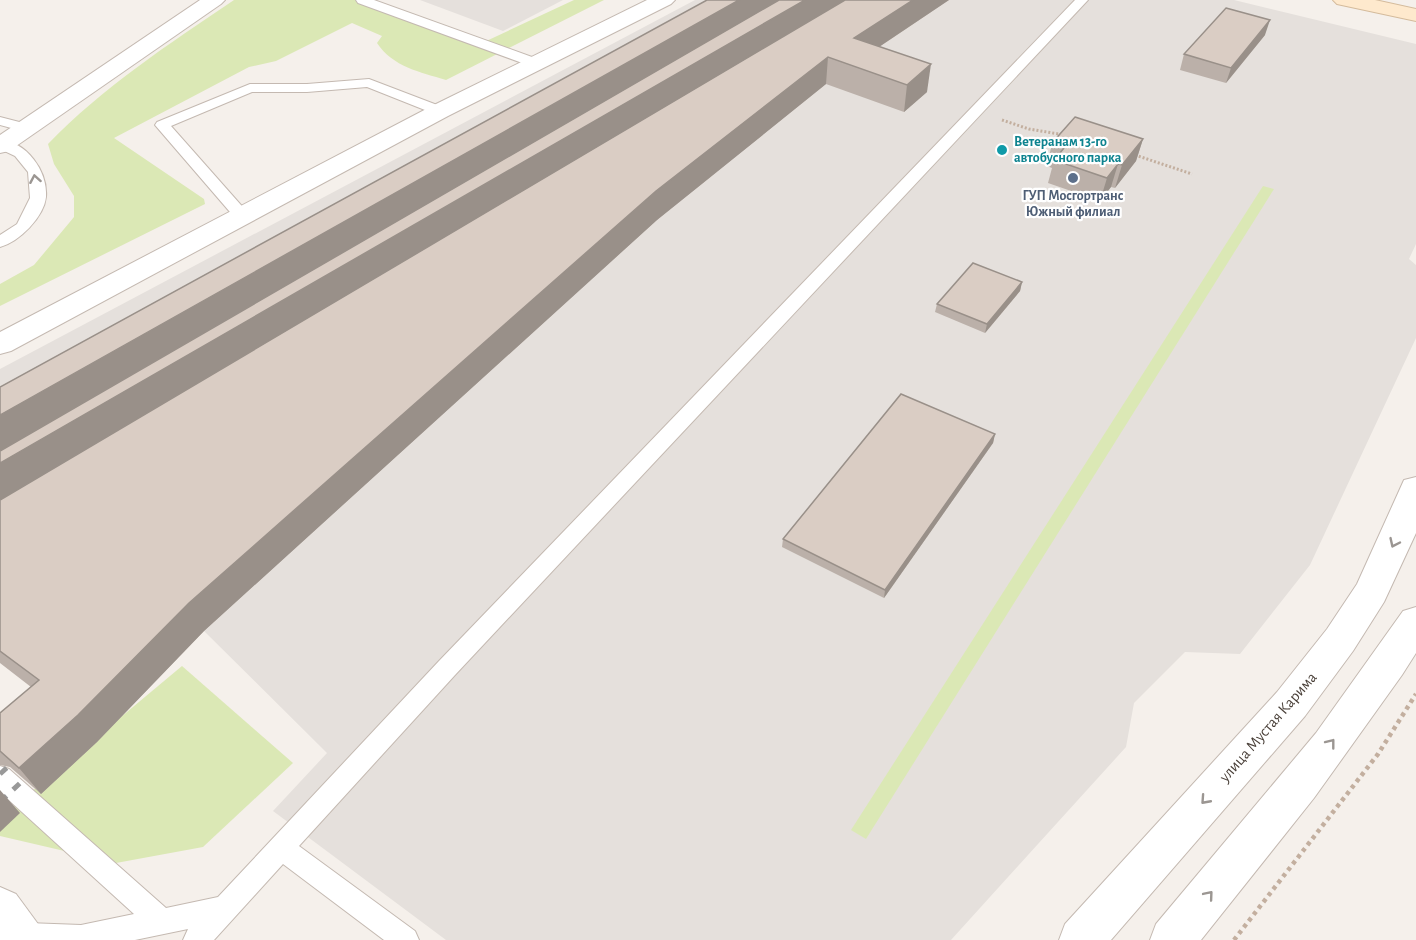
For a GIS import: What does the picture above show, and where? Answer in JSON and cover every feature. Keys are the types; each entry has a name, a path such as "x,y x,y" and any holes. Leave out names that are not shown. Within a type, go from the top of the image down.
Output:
{"main road":[{"path":"1344,0 1416,15"},
{"path":"1395,0 1416,4"}],"street":[{"path":"1,145 214,0"},
{"path":"0,344 440,111 664,0"},
{"name":"улица Мустая Карима","path":"1081,940 1291,704 1340,640 1371,592 1401,528 1416,489"},
{"path":"1172,940 1330,744 1387,668 1416,622"}],"lane":[{"path":"362,0 538,64"},
{"path":"196,940 447,668 1082,0"},
{"path":"242,216 162,125 250,88 307,88 369,83 440,111"},
{"path":"0,121 26,128"},
{"path":"0,242 23,227 38,198 35,172 20,153 1,145"},
{"path":"0,777 160,920"},
{"path":"282,848 395,937"},
{"path":"11,931 81,938 160,920 223,909"}],"path":[{"path":"1001,119 1029,129 1074,137"},
{"path":"1128,153 1192,174"},
{"path":"1234,940 1378,754 1416,694"}],"shaded area":[{"path":"420,0 563,0 503,31"},
{"path":"695,0 754,0 0,426 0,369"},
{"path":"949,0 1234,0 1416,44 1416,244 1409,259 1416,265 1416,338 1310,565 1240,654 1185,652 1134,703 1126,747 951,940 446,940 273,811 327,753 204,631 657,220 847,68"}],"green space":[{"path":"234,0 359,0 482,43 574,0 604,0 446,80 399,63 383,51 377,43 382,36 352,23 276,61 249,67 114,138 204,199 205,204 0,306 0,284 34,265 74,217 74,196 54,164 48,144 114,85"},
{"path":"1263,186 1274,189 866,839 851,830"},
{"path":"182,666 293,763 203,847 116,863 0,836 0,818"}],"building":[{"path":"707,0 739,0 0,415 0,387"},
{"path":"779,0 805,0 0,463 0,451"},
{"path":"845,0 913,0 854,38 931,64 907,85 828,57 656,191 189,603 78,715 19,768 0,751 0,713 39,680 0,651 0,500"},
{"path":"1226,8 1270,20 1231,68 1184,54"},
{"path":"1075,117 1143,139 1122,165 1118,164 1107,178 1054,160 1065,147 1052,143"},
{"path":"973,263 1022,282 987,324 937,304"},
{"path":"901,394 995,434 885,590 783,539"}],"railway":[{"path":"0,774 21,755"},
{"path":"0,802 35,769"}],"place":[{"name":"Ветеранам 13-го автобусного парка","path":"1002,150"},
{"name":"ГУП Мосгортранс Южный филиал","path":"1073,178"}]}
